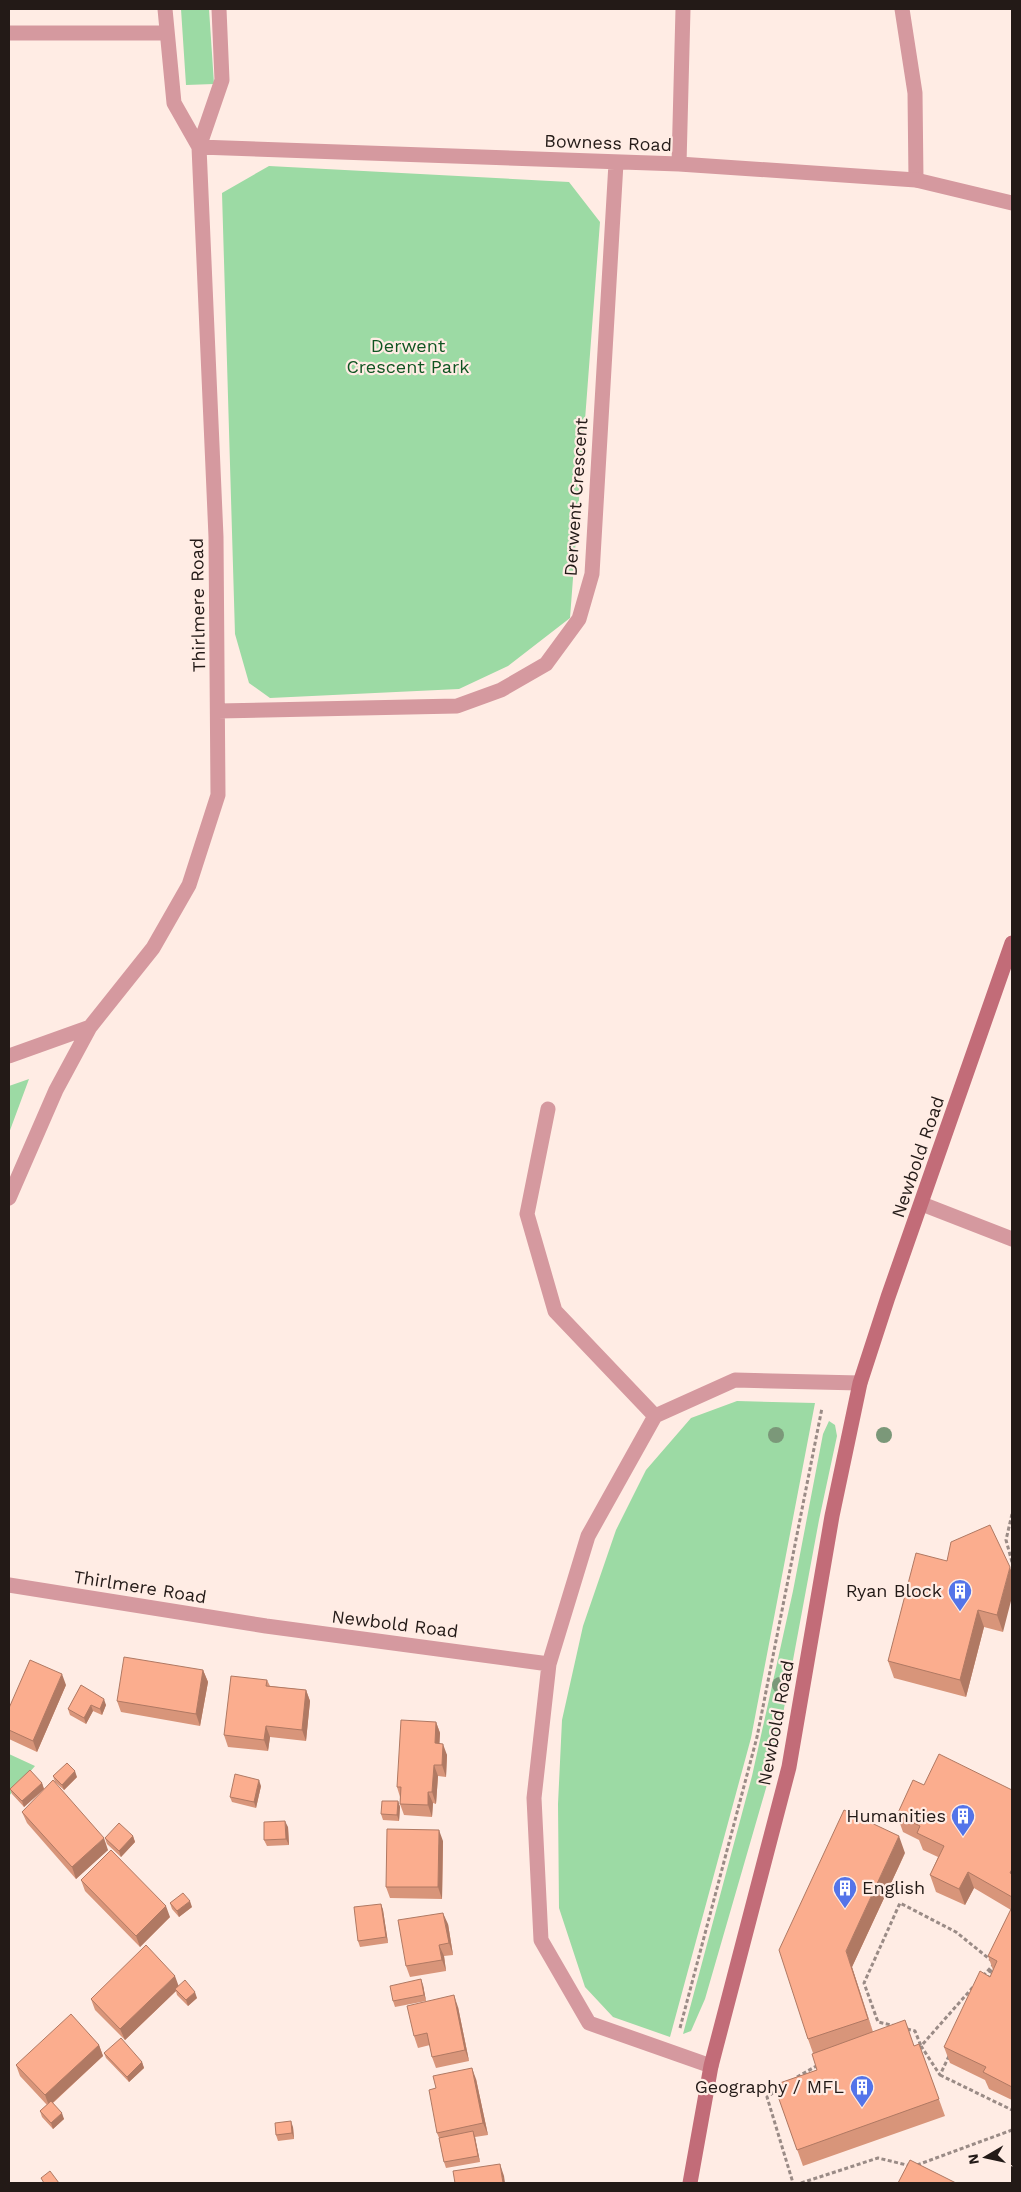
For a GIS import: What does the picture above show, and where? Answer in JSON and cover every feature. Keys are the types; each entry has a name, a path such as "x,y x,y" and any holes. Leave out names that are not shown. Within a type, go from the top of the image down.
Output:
{"main road":[{"name":"Newbold Road","path":"690,2183 711,2066 789,1768 832,1516 860,1382 1012,943"}],"street":[{"name":"Thirlmere Road","path":"165,9 174,103 199,147"},
{"name":"Thirlmere Road","path":"9,1198 56,1090 90,1027 153,948 189,885 218,795 216,537 199,147 222,80 219,9"},
{"path":"680,164 683,9"},
{"path":"902,9 916,93 916,180"},
{"path":"9,33 167,33"},
{"name":"Bowness Road","path":"199,147 680,164 916,180 1012,203"},
{"name":"Derwent Crescent","path":"218,711 457,706 501,690 546,664 579,619 592,574 616,163"},
{"path":"9,1056 90,1027"},
{"path":"548,1108 527,1214 555,1311 655,1416"},
{"path":"922,1204 1012,1239"},
{"path":"711,2066 589,2023 541,1940 534,1798 549,1664 588,1536 655,1416 735,1380 860,1382"},
{"name":"Thirlmere Road","path":"9,1585 266,1626"},
{"name":"Newbold Road","path":"266,1626 549,1664"}],"path":[{"path":"675,2053 688,1993 757,1736 827,1382"},
{"path":"1012,1514 1006,1540 1012,1562"},
{"path":"915,2031 878,2022 864,1983 900,1903 956,1932 994,1963"},
{"path":"986,1980 998,1956"},
{"path":"982,1977 994,1963"},
{"path":"920,2046 976,1984"},
{"path":"906,2034 915,2031"},
{"path":"915,2031 920,2046 940,2075 1012,2110"},
{"path":"940,2075 953,2049"},
{"path":"790,2082 812,2067 821,2064"},
{"path":"782,2087 767,2097 793,2183"},
{"path":"801,2183 878,2158 912,2167 1012,2130"}],"green space":[{"path":"181,9 209,9 214,84 186,85"},
{"name":"Derwent Crescent Park","path":"269,166 569,182 600,222 570,618 508,666 459,689 270,698 249,683 235,634 222,193"},
{"path":"29,1079 9,1133 9,1086"},
{"path":"737,1401 815,1403 751,1738 670,2037 613,2017 585,1987 559,1908 558,1804 562,1720 583,1626 616,1530 646,1470 691,1418"},
{"path":"829,1421 835,1425 837,1436 819,1520 775,1757 705,1999 691,2031 683,2034 752,1776 793,1591 823,1434"},
{"path":"9,1754 35,1766 9,1796"}],"building":[{"name":"Ryan Block","path":"990,1525 1010,1567 997,1615 978,1610 960,1680 888,1661 916,1553 947,1561 951,1542"},
{"path":"124,1657 203,1670 196,1714 117,1701"},
{"path":"30,1660 62,1674 33,1741 9,1730 9,1708"},
{"path":"231,1676 267,1680 266,1686 306,1690 302,1730 266,1726 264,1740 224,1735"},
{"path":"81,1685 104,1699 100,1709 91,1705 84,1718 68,1709"},
{"path":"401,1720 436,1722 435,1743 443,1744 442,1765 434,1765 432,1792 428,1792 428,1805 400,1804 401,1787 397,1787"},
{"name":"Humanities","path":"939,1754 1012,1790 1012,1869 1010,1873 1012,1874 1012,1897 968,1872 959,1889 930,1875 944,1846 917,1833 920,1826 897,1815 913,1780 924,1785"},
{"path":"67,1763 75,1771 62,1785 53,1776"},
{"path":"30,1770 42,1783 22,1801 10,1789"},
{"path":"235,1774 259,1780 254,1802 230,1797"},
{"path":"53,1780 104,1838 72,1867 22,1812"},
{"path":"382,1801 398,1801 397,1815 381,1814"},
{"name":"English","path":"844,1810 899,1836 846,1951 868,2019 808,2039 779,1950"},
{"path":"285,1821 286,1839 264,1840 264,1822"},
{"path":"119,1823 133,1836 119,1851 105,1838"},
{"path":"387,1829 439,1830 438,1887 386,1887"},
{"path":"111,1850 166,1906 136,1936 81,1880"},
{"path":"183,1893 190,1901 177,1911 170,1903"},
{"path":"381,1904 386,1937 358,1941 354,1907"},
{"path":"1012,1907 1012,2087 983,2072 986,2067 944,2047 980,1971 990,1977 997,1961 988,1956"},
{"path":"443,1913 449,1943 439,1945 442,1960 406,1966 398,1920"},
{"path":"146,1945 175,1976 120,2029 91,1999"},
{"path":"421,1979 424,1995 393,2001 390,1986"},
{"path":"185,1980 195,1992 186,2000 175,1989"},
{"path":"454,1995 465,2050 432,2057 427,2033 414,2036 407,2006"},
{"path":"71,2014 99,2045 45,2095 16,2065"},
{"name":"Geography / MFL","path":"905,2020 914,2046 919,2044 939,2099 797,2150 774,2085 817,2070 812,2054"},
{"path":"121,2038 142,2062 127,2077 104,2053"},
{"path":"472,2068 483,2123 437,2133 429,2090 436,2088 433,2076"},
{"path":"51,2101 62,2113 51,2123 40,2111"},
{"path":"291,2121 292,2133 276,2135 275,2123"},
{"path":"473,2131 478,2156 444,2162 439,2138"},
{"path":"910,2160 956,2183 898,2183"},
{"path":"500,2164 503,2183 455,2183 453,2171"},
{"path":"50,2171 59,2183 44,2183 41,2178"}],"place":[{"name":"Ryan Block","path":"960,1612"},
{"name":"Humanities","path":"963,1837"},
{"name":"English","path":"845,1909"},
{"name":"Geography / MFL","path":"862,2108"}]}
